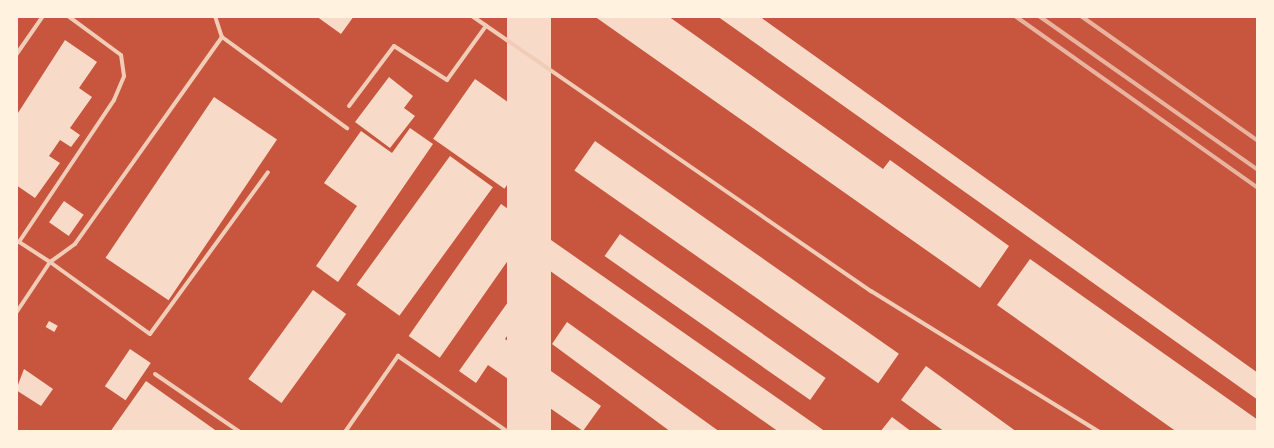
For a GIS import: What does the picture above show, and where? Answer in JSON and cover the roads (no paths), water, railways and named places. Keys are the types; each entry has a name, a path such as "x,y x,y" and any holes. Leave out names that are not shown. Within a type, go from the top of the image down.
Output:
{"lane":[{"path":"16,55 42,16"},
{"path":"68,16 121,55 124,76 114,100 19,242 150,334 268,172"},
{"path":"215,16 222,37 347,128"},
{"path":"472,16 871,291 1099,432"},
{"path":"349,106 394,46 447,80 486,26"},
{"path":"16,313 50,262 75,244 222,37"},
{"path":"346,432 398,356 508,432"},
{"path":"155,374 240,432"}],"railway":[{"path":"1015,16 1258,188"},
{"path":"1039,16 1258,170"},
{"path":"1081,16 1258,141"}]}
